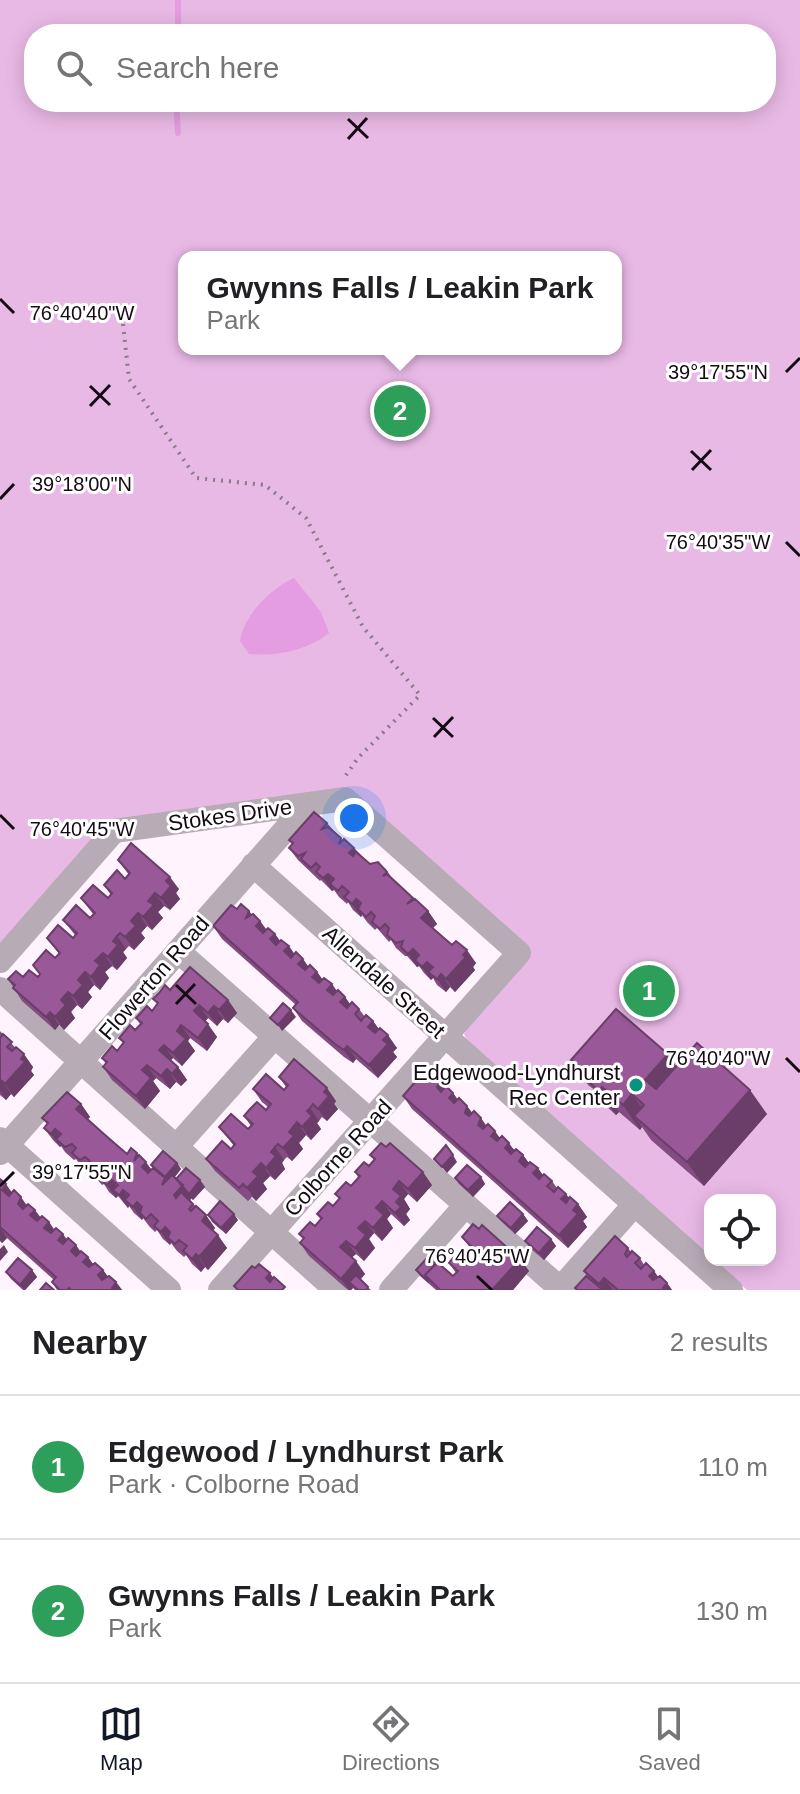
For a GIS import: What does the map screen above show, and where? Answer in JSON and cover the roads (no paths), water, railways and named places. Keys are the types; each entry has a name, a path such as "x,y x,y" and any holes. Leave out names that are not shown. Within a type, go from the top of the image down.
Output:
{"street":[{"name":"Stokes Drive","path":"0,961 114,831 345,799 519,953"},
{"name":"Flowerton Road","path":"2,1145 79,1063 308,804"},
{"name":"Allendale Street","path":"253,865 731,1290"},
{"path":"178,951 561,1289 635,1204"},
{"name":"Colborne Road","path":"220,1290 519,953"},
{"path":"0,989 79,1063 336,1290"},
{"path":"175,1148 275,1036"},
{"path":"2,1145 169,1290"},
{"path":"391,1290 466,1205"}],"waterway":[{"path":"178,0 178,24"},
{"path":"177,112 178,133"}],"place":[{"name":"Gwynns Falls / Leakin Park","path":"400,411"},
{"name":"Edgewood / Lyndhurst Park","path":"649,991"},
{"name":"Edgewood-Lyndhurst Rec Center","path":"636,1085"}]}
